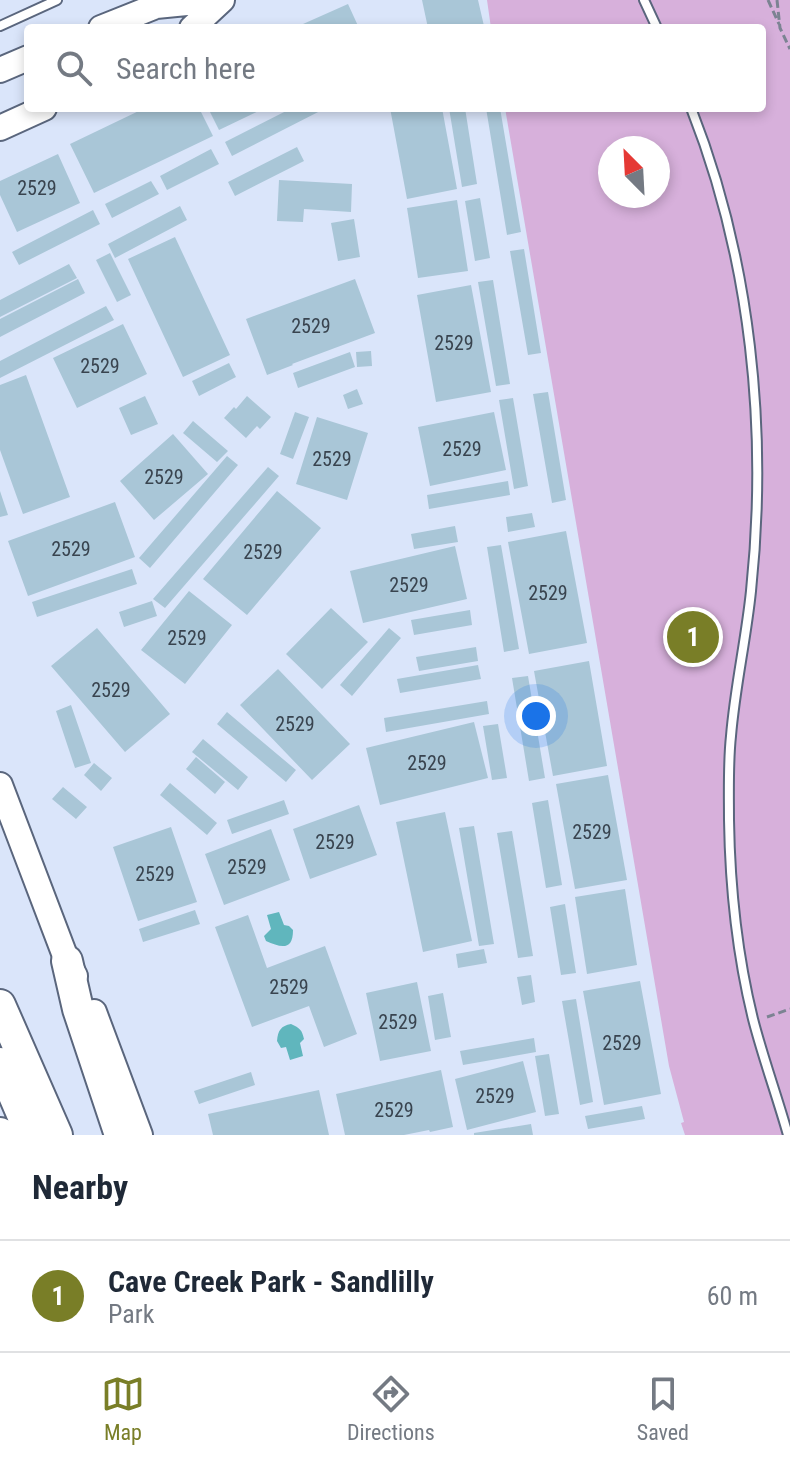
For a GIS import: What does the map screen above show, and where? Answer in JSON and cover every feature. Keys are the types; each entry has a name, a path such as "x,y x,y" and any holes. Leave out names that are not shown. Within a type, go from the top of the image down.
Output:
{"highway":[{"path":"67,961 78,1009 120,1135"},
{"path":"0,1005 57,1135"},
{"path":"0,1063 31,1135"}],"main road":[{"path":"111,24 156,6 219,0"},
{"path":"196,24 219,0"},
{"path":"0,70 24,60"},
{"path":"0,128 35,112"},
{"path":"0,785 67,961 90,1004 140,1135"}],"lane":[{"path":"0,26 57,0"},
{"path":"644,0 655,24"},
{"path":"692,112 729,231 745,310 757,423 756,528 751,592 731,737 729,820 733,905 740,957 753,1020 788,1135"}],"path":[{"path":"768,0 790,49"},
{"path":"777,0 780,28"},
{"path":"753,1020 790,1009"}],"shaded area":[{"path":"487,0 790,0 790,1135 685,1135 681,1123 684,1122 669,1066 506,112 766,112 766,24 490,24"},
{"path":"279,912 284,925 293,930 291,942 285,946 266,941 264,936 271,929 267,915"},
{"path":"291,1024 300,1030 304,1039 300,1043 303,1056 290,1060 286,1047 281,1048 277,1041 281,1029"}],"building":[{"path":"422,0 478,0 484,24 427,24"},
{"path":"348,4 357,24 303,24"},
{"path":"137,112 201,112 213,136 94,193 70,144"},
{"path":"210,112 257,112 219,130"},
{"path":"284,112 318,112 232,156 225,142"},
{"path":"391,112 443,112 457,189 407,199"},
{"path":"450,112 466,112 477,184 462,187"},
{"path":"487,112 501,112 521,232 507,235"},
{"path":"297,147 304,161 235,196 228,182"},
{"path":"211,149 219,164 167,190 160,176"},
{"path":"58,154 80,203 17,232 0,195 0,181"},
{"path":"279,180 352,184 351,212 304,209 303,222 277,221"},
{"path":"151,181 159,194 112,218 105,204"},
{"path":"480,198 490,258 475,261 465,201"},
{"path":"457,200 468,271 418,278 407,208"},
{"path":"180,206 187,220 115,258 108,244"},
{"path":"93,210 100,224 19,265 12,252"},
{"path":"354,219 360,257 338,261 331,223"},
{"path":"175,237 230,355 183,377 128,259"},
{"path":"524,249 541,353 528,355 510,251"},
{"path":"110,253 131,295 117,302 96,260"},
{"path":"69,264 77,278 0,317 0,300"},
{"path":"78,279 85,293 0,337 0,319"},
{"path":"355,279 375,333 267,375 246,319"},
{"path":"493,280 510,384 496,386 478,282"},
{"path":"471,285 491,392 436,402 417,295"},
{"path":"106,306 114,320 0,378 0,361"},
{"path":"123,324 147,374 77,408 53,358"},
{"path":"371,351 372,366 357,367 356,352"},
{"path":"350,352 355,367 298,388 293,373"},
{"path":"229,363 236,377 199,396 192,381"},
{"path":"26,375 70,497 23,514 0,450 0,385"},
{"path":"357,389 363,404 348,409 343,395"},
{"path":"548,392 566,500 552,503 533,394"},
{"path":"145,396 158,424 131,435 119,408"},
{"path":"247,396 271,417 246,438 224,418"},
{"path":"513,398 528,486 514,489 499,400"},
{"path":"295,412 309,417 293,459 280,454"},
{"path":"494,412 506,470 430,486 418,427"},
{"path":"317,417 368,433 347,500 296,484"},
{"path":"193,421 228,451 217,462 183,433"},
{"path":"173,434 208,474 154,520 120,481"},
{"path":"227,456 238,465 150,568 139,558"},
{"path":"268,467 279,476 165,608 153,599"},
{"path":"508,481 510,495 429,509 427,495"},
{"path":"0,491 8,515 0,517"},
{"path":"277,491 321,528 247,615 203,579"},
{"path":"115,502 135,557 28,596 8,541"},
{"path":"532,513 535,527 508,532 506,517"},
{"path":"455,526 458,542 414,549 411,534"},
{"path":"566,531 587,643 529,654 508,542"},
{"path":"501,545 519,649 504,652 487,547"},
{"path":"455,546 467,599 363,623 350,571"},
{"path":"132,569 137,584 37,617 32,602"},
{"path":"189,591 232,625 185,684 141,650"},
{"path":"152,601 157,616 124,627 119,612"},
{"path":"331,608 368,642 322,689 286,654"},
{"path":"470,610 472,625 414,635 411,620"},
{"path":"97,628 170,714 125,752 51,666"},
{"path":"389,628 401,638 352,696 340,685"},
{"path":"476,647 478,661 419,671 416,657"},
{"path":"589,661 607,766 553,776 534,671"},
{"path":"478,665 481,679 400,693 397,679"},
{"path":"278,669 350,744 312,780 240,705"},
{"path":"528,676 545,778 529,781 512,678"},
{"path":"487,701 489,714 386,732 384,718"},
{"path":"71,705 91,763 75,768 56,711"},
{"path":"227,712 296,770 286,782 217,724"},
{"path":"474,722 488,778 380,805 366,748"},
{"path":"498,724 507,778 492,780 483,726"},
{"path":"203,739 248,777 238,790 192,752"},
{"path":"196,757 225,782 215,794 186,769"},
{"path":"94,763 112,778 101,791 84,775"},
{"path":"608,775 627,880 575,889 556,784"},
{"path":"170,783 217,823 207,835 160,795"},
{"path":"63,787 87,807 76,819 52,799"},
{"path":"284,800 289,814 232,834 227,820"},
{"path":"548,800 562,885 546,888 532,803"},
{"path":"359,805 377,855 310,879 293,829"},
{"path":"445,812 472,941 423,952 396,822"},
{"path":"474,826 494,944 479,946 459,828"},
{"path":"171,827 197,902 138,921 113,847"},
{"path":"271,829 290,880 224,905 205,854"},
{"path":"512,831 533,956 518,958 497,833"},
{"path":"625,889 637,965 587,974 575,897"},
{"path":"565,904 576,973 561,975 550,907"},
{"path":"195,910 200,924 143,942 139,929"},
{"path":"248,915 267,968 325,946 357,1034 324,1047 309,1006 252,1027 215,927"},
{"path":"484,949 487,963 458,968 456,954"},
{"path":"531,975 535,1002 522,1005 517,977"},
{"path":"640,981 661,1094 604,1105 583,991"},
{"path":"417,982 431,1051 380,1061 366,993"},
{"path":"443,993 451,1037 435,1040 428,996"},
{"path":"576,999 593,1102 580,1105 562,1001"},
{"path":"534,1038 536,1052 463,1065 460,1051"},
{"path":"549,1054 559,1114 545,1116 535,1056"},
{"path":"523,1061 536,1112 467,1130 455,1079"},
{"path":"441,1070 453,1127 404,1135 345,1135 336,1094"},
{"path":"251,1072 255,1085 199,1104 194,1091"},
{"path":"319,1090 329,1135 213,1135 208,1114"},
{"path":"642,1106 645,1119 588,1129 585,1116"},
{"path":"531,1124 533,1135 474,1135 474,1133"}],"place":[{"name":"Cave Creek Park - Sandlilly","path":"693,637"}]}
